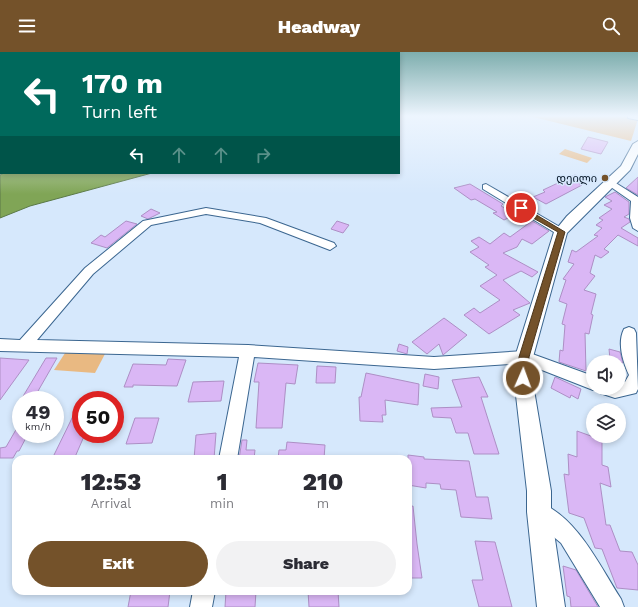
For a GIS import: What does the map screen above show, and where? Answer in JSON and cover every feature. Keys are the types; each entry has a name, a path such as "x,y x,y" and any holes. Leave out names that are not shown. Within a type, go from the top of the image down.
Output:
{"main road":[{"path":"551,607 539,512 539,490 523,378 524,357 562,232 572,219 635,160 638,144"}],"street":[{"path":"611,183 632,196 637,202 635,218 638,228"},
{"path":"486,188 562,232"},
{"path":"25,344 89,271 147,223 206,210 262,220 330,246"},
{"path":"626,389 630,388 637,375 632,366 628,350 629,333"},
{"path":"0,345 25,344 248,351 434,363 524,357 586,380"},
{"path":"229,455 248,351"},
{"path":"539,512 568,536 613,607"},
{"path":"201,607 203,595"}],"shaded area":[{"path":"565,149 592,158 587,163 559,154"},
{"path":"148,174 30,206 0,218 0,175"},
{"path":"67,350 106,352 95,373 54,370"}],"building":[{"path":"585,142 608,142 601,154 581,149"},
{"path":"575,175 586,180 579,184 582,185 546,204 533,197 545,192 543,190"},
{"path":"638,177 638,195 626,188"},
{"path":"470,184 503,204 501,206 516,214 504,220 493,213 497,212 475,199 471,200 454,188"},
{"path":"615,192 629,202 629,214 624,217 629,219 630,222 621,228 638,238 638,246 618,235 604,249 609,252 601,258 595,255 590,273 595,276 584,290 596,294 591,314 593,315 589,334 585,333 586,371 559,362 560,350 563,351 565,325 562,324 567,304 559,301 566,280 563,279 574,264 568,262 572,250 576,252 598,236 594,235 602,228 596,225 603,220 599,218 612,209 604,205 612,201 605,197"},
{"path":"151,209 160,213 148,219 141,216"},
{"path":"126,221 137,224 107,248 91,243 101,235 105,237"},
{"path":"337,221 349,225 343,233 331,229"},
{"path":"532,221 549,231 532,244 522,239 517,247 503,253 538,272 532,277 521,271 503,280 530,303 513,310 520,315 489,334 464,315 474,308 480,313 500,300 480,286 497,275 485,267 489,265 470,252 479,247 471,241 479,237 490,244 504,233 510,237"},
{"path":"444,318 467,335 443,355 439,344 427,354 412,342"},
{"path":"399,344 408,347 407,354 397,351"},
{"path":"609,349 620,352 621,355 610,355"},
{"path":"0,358 29,360 0,400"},
{"path":"46,358 57,358 38,391 26,391"},
{"path":"168,359 186,360 177,386 133,385 133,387 124,387 133,364 166,365"},
{"path":"258,363 298,365 295,384 286,383 282,428 256,428 259,382 254,382"},
{"path":"317,366 336,367 335,383 316,383"},
{"path":"366,373 419,384 418,405 385,400 386,415 382,415 383,422 360,421 359,397 361,397"},
{"path":"425,374 439,377 438,389 423,386"},
{"path":"479,377 488,397 481,397 499,454 474,454 468,433 456,433 451,418 433,417 431,408 462,407 452,380"},
{"path":"555,377 581,389 578,399 571,395 570,398 551,388"},
{"path":"224,381 221,401 188,402 193,382"},
{"path":"72,418 72,443 81,443 76,455 54,455 60,443 64,443 64,434"},
{"path":"135,418 159,418 152,443 126,444"},
{"path":"577,431 586,434 586,443 602,443 602,465 608,467 611,487 600,483 606,525 610,525 620,551 632,552 638,565 638,590 617,588 602,549 595,548 584,518 569,513 564,474 569,475 568,454 577,457"},
{"path":"216,433 214,455 194,455 196,435"},
{"path":"12,437 12,443 23,443 19,451 17,451 15,455 12,455 12,458 0,458 0,448 6,447"},
{"path":"242,440 247,440 246,450 255,450 254,455 240,455"},
{"path":"287,442 325,445 324,455 278,455 279,450 286,450"},
{"path":"412,456 424,457 424,459 469,461 476,497 488,497 492,519 461,517 456,490 441,489 440,484 426,483 426,488 412,486"},
{"path":"413,506 422,578 412,578"},
{"path":"475,541 495,542 512,607 479,607 472,580 483,580"},
{"path":"563,566 576,570 598,607 571,607 570,597 567,596"},
{"path":"130,595 170,595 168,607 128,607"},
{"path":"226,595 256,595 255,607 225,607"},
{"path":"308,595 338,595 339,607 309,607"}],"place":[{"name":"დეილი","path":"605,178"}],"route":[{"path":"521,208 562,232 524,357 523,378"}]}
